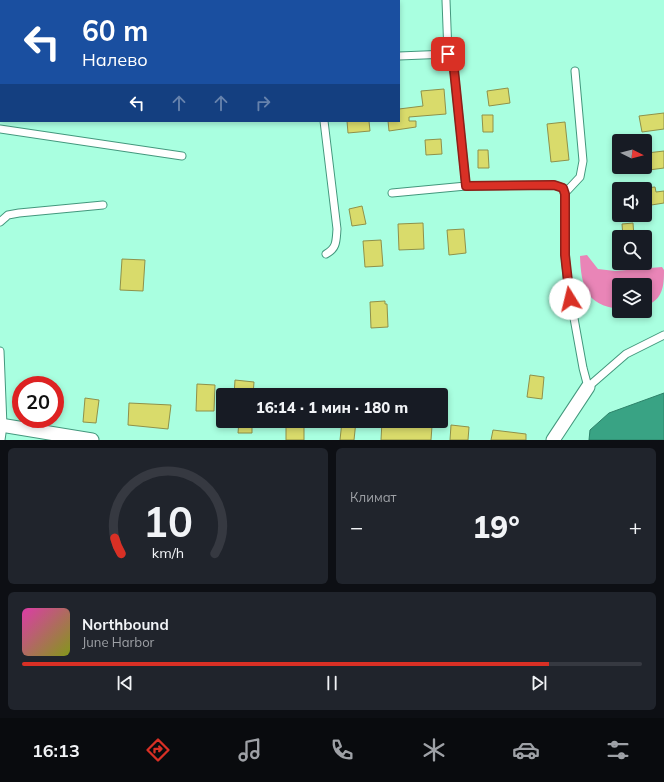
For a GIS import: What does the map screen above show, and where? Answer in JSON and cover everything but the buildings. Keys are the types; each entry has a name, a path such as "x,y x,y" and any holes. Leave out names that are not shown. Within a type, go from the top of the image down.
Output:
{"street":[{"path":"553,440 588,387"},
{"path":"1,425 92,440"}],"lane":[{"path":"446,0 448,54 453,60 466,186"},
{"path":"400,56 448,54"},
{"path":"565,194 580,177 583,161 575,71"},
{"path":"324,122 337,229 336,245 332,251 326,254"},
{"path":"0,129 182,156"},
{"path":"392,193 466,186 554,185 563,188 565,194 565,255 567,277 582,368 588,387 626,354 664,335"},
{"path":"0,222 8,215 19,213 102,205"},
{"path":"0,351 1,440"}],"shaded area":[{"path":"587,255 598,269 615,271 652,270 652,268 662,267 664,270 664,282 661,292 656,300 652,302 652,278 612,278 612,308 599,303 592,298 584,285 580,256"},
{"path":"664,393 664,440 589,440 590,430 609,413"}],"route":[{"path":"448,54 453,60 466,186 554,185 563,188 565,194 565,255 570,299"}]}
